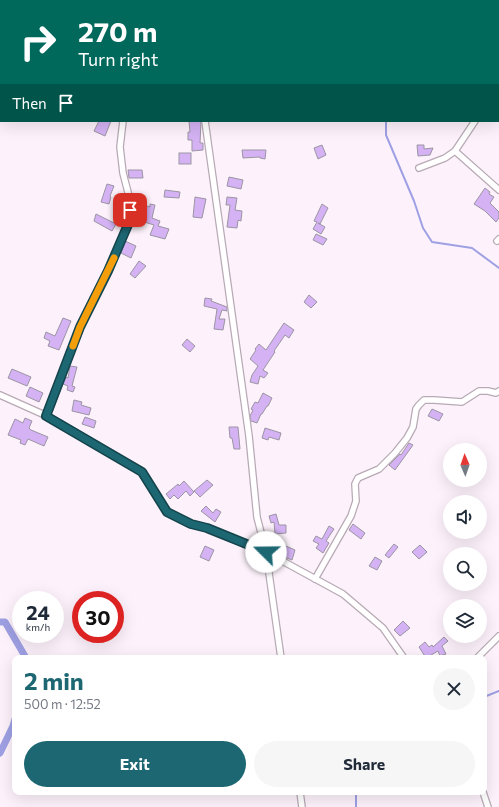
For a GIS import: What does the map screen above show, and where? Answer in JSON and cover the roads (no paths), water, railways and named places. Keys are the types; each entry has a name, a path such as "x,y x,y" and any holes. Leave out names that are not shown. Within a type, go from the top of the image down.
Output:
{"street":[{"path":"46,416 80,327 108,271 130,220 130,200 123,173 120,147 123,122"},
{"path":"205,122 248,429 257,517 266,552 281,655"},
{"path":"419,168 445,158 456,151 475,122"},
{"path":"456,151 499,190"},
{"path":"315,579 351,516 356,501 356,484 358,478 378,469 395,453 407,438 413,427 416,409 419,405 424,400 462,402 480,392 499,391"},
{"path":"0,395 46,416 142,472 167,512 191,524 207,528 266,552 343,594 383,628 402,655"},
{"path":"480,655 499,636"},
{"path":"300,795 302,807"},
{"path":"484,795 488,807"}],"waterway":[{"path":"386,122 386,135 414,201 423,228 432,242 472,248 499,268"},
{"path":"0,622 5,622 24,655"},
{"path":"487,696 499,691"},
{"path":"0,753 12,728"},
{"path":"356,795 356,807"}]}
